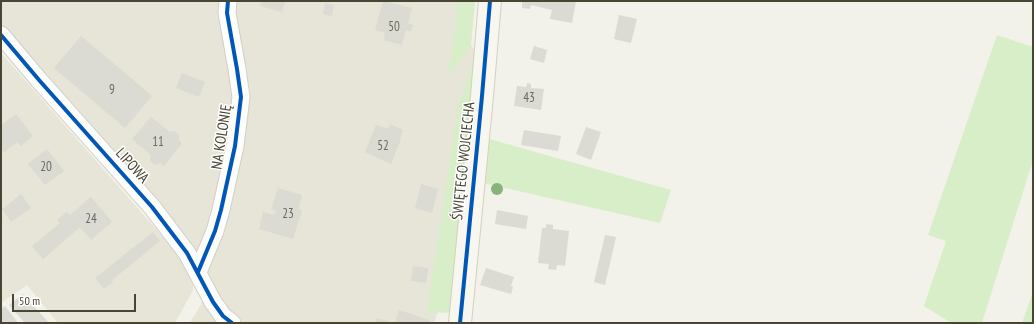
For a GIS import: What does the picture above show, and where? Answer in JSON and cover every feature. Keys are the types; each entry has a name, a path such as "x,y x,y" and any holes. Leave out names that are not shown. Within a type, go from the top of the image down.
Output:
{"street":[{"name":"NA KOLONIĘ","path":"198,272 215,231 221,210 235,146 241,97 227,13 228,1"},
{"name":"ŚWIĘTEGO WOJCIECHA","path":"460,323 490,1"},
{"name":"LIPOWA","path":"1,35 152,207 187,253 213,302 223,316 232,323"}],"shaded area":[{"path":"1,1 221,1 238,102 221,190 203,246 196,251 1,26"},
{"path":"235,1 475,1 471,44 476,54 427,312 438,312 434,323 190,323 212,286 206,269 239,164 250,89 233,15"},
{"path":"1,53 193,271 193,290 175,323 58,323 27,285 1,303"}],"green space":[{"path":"458,1 475,1 471,44 463,57 446,77 451,58"},
{"path":"997,35 1033,47 1033,160 982,323 951,323 924,306 946,241 928,235"},
{"path":"476,54 475,84 450,313 427,312 458,106"},
{"path":"489,139 671,190 660,223 483,183"},
{"path":"1033,292 1033,323 1022,323"}],"building":[{"path":"262,1 285,1 282,12 260,6"},
{"path":"383,1 412,8 408,23 413,25 411,31 406,30 402,45 384,40 385,33 375,30"},
{"path":"522,1 576,1 572,23 550,19 552,10 531,5 530,9 522,8"},
{"path":"325,3 334,5 332,16 323,14"},
{"path":"619,15 637,19 631,43 614,39"},
{"path":"81,36 152,96 125,128 54,68"},
{"path":"534,46 547,50 544,63 530,59"},
{"path":"182,73 205,82 199,97 176,88"},
{"path":"527,83 531,84 531,88 544,89 541,110 514,106 517,86 526,87"},
{"path":"16,114 33,136 21,146 17,142 4,152 1,149 1,125"},
{"path":"151,117 170,132 175,131 179,135 179,140 182,143 164,166 160,163 155,165 150,161 151,155 132,139"},
{"path":"390,124 403,130 391,164 365,152 376,125 388,129"},
{"path":"586,127 601,132 591,160 576,154"},
{"path":"524,130 561,136 558,151 521,145"},
{"path":"47,149 64,171 45,185 28,164"},
{"path":"421,184 438,189 432,213 415,208"},
{"path":"278,188 302,195 298,209 302,210 293,239 259,229 263,212 274,215 276,211 271,209"},
{"path":"21,194 31,208 11,222 2,209"},
{"path":"91,197 112,222 91,240 80,227 43,259 32,246 60,223 57,220 67,212 70,215"},
{"path":"497,210 528,216 526,229 495,224"},
{"path":"546,224 553,225 553,229 569,231 565,266 557,265 556,270 548,269 549,264 538,263 542,228 546,228"},
{"path":"153,232 160,241 112,280 113,282 104,289 95,278"},
{"path":"605,235 616,237 605,285 594,282"},
{"path":"413,266 428,268 426,283 411,281"},
{"path":"486,268 514,277 511,286 513,287 511,294 480,285"},
{"path":"23,294 49,323 25,323 9,305"},
{"path":"5,306 18,323 1,323 1,309"},
{"path":"399,310 429,320 428,323 395,323"},
{"path":"377,318 388,321 387,323 375,323"}],"cycle path":[{"path":"198,272 215,231 221,210 235,146 241,97 227,13 228,1"},
{"path":"460,323 490,1"},
{"path":"1,35 152,207 187,253 213,302 223,316 232,323"}]}
